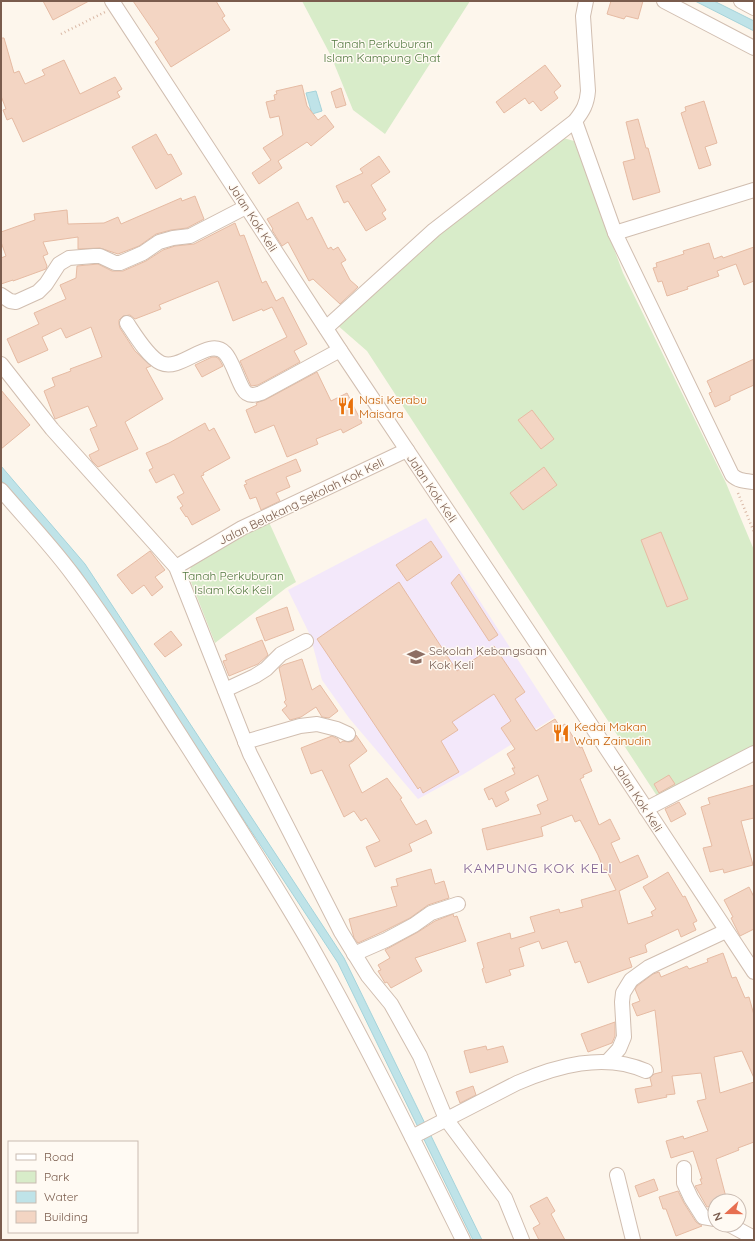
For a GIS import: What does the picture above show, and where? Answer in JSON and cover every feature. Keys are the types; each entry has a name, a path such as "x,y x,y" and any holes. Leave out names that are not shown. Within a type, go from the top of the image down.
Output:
{"street":[{"path":"326,328 434,230 575,121 584,109 587,102 588,91 584,16 586,1"},
{"path":"664,1 754,48"},
{"path":"741,1 754,8"},
{"name":"Jalan Kok Keli","path":"114,4 340,350 754,972"},
{"path":"575,121 615,232 728,468 736,479 754,482"},
{"path":"615,232 754,190"},
{"path":"1,295 10,301 16,302 38,292 46,284 59,264 69,258 76,256 94,256 102,257 115,263 120,263 143,253 159,242 173,238 190,236 246,207"},
{"path":"127,323 149,353 162,364 172,364 210,349 218,348 227,356 243,389 250,395 261,393 340,350"},
{"path":"1,364 52,429 176,567 245,742 269,792 341,932 368,976 391,1004 420,1056 446,1119 505,1198 522,1240"},
{"name":"Jalan Belakang Sekolah Kok Keli","path":"176,567 242,528 407,450"},
{"path":"1,490 72,573 116,636 221,799 310,944 343,1004 414,1136 463,1240"},
{"path":"225,690 255,676 266,669 281,654 306,641"},
{"path":"245,742 300,726 317,724 348,734"},
{"path":"646,809 754,753"},
{"path":"354,954 386,940 414,925 431,913 458,904"},
{"path":"607,1062 619,1049 624,1037 622,1002 623,993 631,980 638,973 649,967 726,931"},
{"path":"414,1136 532,1077 555,1069 584,1062 607,1062 628,1065 646,1071"},
{"path":"684,1168 684,1183 691,1198 703,1217 707,1218"},
{"path":"617,1175 633,1240"},
{"path":"745,1233 754,1238"}],"path":[{"path":"61,34 114,4"},
{"path":"736,479 736,487 754,532"}],"shaded area":[{"name":"Sekolah Kebangsaan Kok Keli","path":"426,518 555,717 464,774 418,799 349,718 322,680 310,635 288,590"}],"green space":[{"name":"Tanah Perkuburan Islam Kampung Chat","path":"302,1 470,1 385,134 353,110 331,56"},
{"path":"560,137 574,141 623,273 726,483 754,550 754,747 657,796 367,351 336,324 430,240"},
{"name":"Tanah Perkuburan Islam Kok Keli","path":"268,520 296,582 286,588 215,643 188,574 193,563"}],"water":[{"path":"695,1 714,1 754,21 754,31"},
{"path":"316,91 322,111 312,114 306,93"},
{"path":"1,466 85,564 344,958 482,1240 473,1240 338,963 80,571 1,480"}],"building":[{"path":"43,1 89,1 53,20"},
{"path":"133,1 216,1 225,16 222,18 230,30 171,67 155,42 159,39"},
{"path":"611,1 643,1 638,19 626,16 624,19 607,14"},
{"path":"1,38 4,38 14,73 19,71 25,84 45,75 42,70 64,60 80,94 115,77 122,89 117,92 120,97 23,142 12,118 7,120 3,110 6,109 1,96"},
{"path":"545,65 561,86 554,92 558,98 541,111 533,101 529,104 525,98 504,113 496,102"},
{"path":"302,85 307,106 318,120 325,115 334,127 311,146 307,142 278,161 282,168 259,184 252,173 271,160 263,148 283,135 279,116 270,118 266,102 275,100 274,95 277,94 276,91"},
{"path":"341,88 346,105 336,108 331,92"},
{"path":"704,101 717,143 705,147 711,165 699,169 681,113 686,111 685,107"},
{"path":"638,119 646,148 648,148 660,192 633,200 623,162 635,159 626,122"},
{"path":"156,134 168,155 171,154 182,174 156,189 132,147"},
{"path":"379,156 390,172 371,185 386,210 382,213 386,219 366,231 348,201 344,203 336,186 363,173 360,169"},
{"path":"195,196 204,219 187,228 156,234 139,246 118,254 100,248 78,249 78,237 43,242 48,254 43,256 47,266 46,269 1,284 1,258 6,256 1,242 1,232 35,220 34,214 67,210 68,224 104,223 118,217 121,224 181,198 182,201"},
{"path":"298,202 307,220 312,217 328,249 331,247 333,250 338,247 346,260 341,263 350,280 358,287 340,304 313,279 309,281 288,242 282,246 267,219"},
{"path":"235,223 240,236 244,235 262,283 266,281 276,301 283,297 307,344 294,351 300,362 258,385 251,386 240,361 287,337 272,307 263,311 262,309 233,321 218,281 159,305 161,309 135,319 130,315 123,316 119,320 120,328 135,351 151,366 146,368 163,399 125,422 138,449 98,467 89,455 99,450 90,429 97,426 88,406 55,419 44,391 55,386 52,378 71,371 70,369 102,357 91,327 66,338 61,328 42,337 48,350 18,363 7,339 39,324 34,313 66,299 60,285 76,278 77,266 98,264 112,271 123,271 146,261 163,250 175,246 194,244"},
{"path":"709,243 714,259 722,256 723,258 754,247 754,281 744,285 736,264 717,271 719,276 687,287 688,289 667,296 662,281 658,282 653,268 657,267 656,263 684,254 683,251"},
{"path":"212,357 219,359 223,366 202,377 195,365"},
{"path":"754,359 754,385 730,396 730,400 715,407 709,393 712,392 707,381"},
{"path":"317,372 331,401 347,393 362,423 343,433 341,429 316,439 318,444 287,457 274,425 255,433 246,410 257,405 256,403 265,400"},
{"path":"1,390 30,425 1,449"},
{"path":"532,410 554,439 541,449 518,420"},
{"path":"205,423 209,431 214,428 230,458 203,473 204,475 201,476 220,510 192,525 180,508 183,506 177,497 184,493 174,474 156,483 149,470 153,468 146,453 169,443"},
{"path":"296,459 301,471 286,477 290,487 276,493 280,501 261,510 256,497 250,499 244,485 247,484 245,481"},
{"path":"544,467 557,485 523,510 510,493"},
{"path":"661,532 688,599 667,607 641,540"},
{"path":"431,541 442,557 407,581 396,565"},
{"path":"150,551 165,570 155,577 163,587 152,596 144,585 132,594 117,575"},
{"path":"459,574 498,635 489,641 451,583"},
{"path":"399,582 457,671 494,646 525,692 515,699 536,731 555,719 560,727 565,724 580,748 582,747 592,771 583,775 584,777 580,779 599,825 610,819 620,839 611,843 620,863 638,855 648,877 619,891 628,924 653,916 651,912 656,909 643,887 668,872 683,897 685,896 697,921 693,923 696,930 681,937 678,929 648,943 645,945 647,952 629,958 632,967 588,983 580,961 575,963 567,941 542,949 539,941 519,948 524,966 509,970 511,975 486,983 482,969 484,968 477,943 510,933 511,939 535,932 530,917 559,909 560,913 583,907 581,900 616,890 606,869 604,870 580,820 575,822 572,815 541,827 543,836 487,850 482,829 541,814 537,805 548,800 538,775 505,792 509,800 496,807 492,798 489,800 484,789 515,774 512,768 515,768 507,754 515,749 501,728 511,721 494,694 452,722 458,730 441,741 459,772 423,793 420,787 418,789 317,639"},
{"path":"287,607 294,630 265,641 256,618"},
{"path":"171,631 182,645 165,657 154,644"},
{"path":"262,640 268,655 258,664 229,676 223,661 227,660 225,655"},
{"path":"302,659 312,690 320,685 338,711 329,718 322,717 316,707 301,717 290,720 282,710 287,706 284,702 286,700 279,668 283,665"},
{"path":"356,735 367,751 349,765 362,793 387,778 402,798 400,799 416,825 426,820 432,833 409,844 412,851 375,867 366,847 380,841 366,818 361,821 354,811 344,817 322,770 311,774 301,748 332,736 338,739 340,743 343,741 349,742 353,741"},
{"path":"669,775 675,784 659,793 654,784"},
{"path":"754,785 754,818 741,821 753,865 724,873 723,869 710,872 703,848 712,846 701,807 710,804 708,798"},
{"path":"679,802 686,814 671,822 665,809"},
{"path":"431,869 435,884 444,881 449,898 428,905 410,918 358,943 354,938 349,919 397,906 391,887 398,886 396,879"},
{"path":"749,887 754,897 754,929 740,936 731,918 733,917 724,900"},
{"path":"453,914 454,917 457,916 466,941 415,958 422,971 391,988 387,982 385,983 378,971 381,970 378,965 390,958 385,950 435,921"},
{"path":"723,953 732,978 736,977 745,998 749,997 754,1015 754,1078 742,1051 714,1057 720,1093 754,1082 754,1142 716,1159 725,1193 707,1193 707,1207 695,1186 702,1184 700,1179 702,1179 693,1151 671,1158 666,1141 683,1136 684,1139 708,1131 697,1101 706,1099 701,1073 672,1076 675,1094 638,1103 635,1089 652,1086 650,1078 654,1074 662,1072 655,1010 637,1016 632,1004 640,1001 635,989 637,986 653,974 659,972 661,977 687,966 689,969 708,962 707,959"},
{"path":"615,1022 615,1036 612,1043 588,1052 581,1034"},
{"path":"486,1046 487,1050 503,1046 508,1062 470,1073 464,1051"},
{"path":"473,1086 476,1095 460,1103 456,1092"},
{"path":"654,1179 658,1190 639,1197 635,1186"},
{"path":"678,1191 696,1222 702,1226 676,1236 666,1209 663,1209 659,1197"},
{"path":"547,1197 555,1211 551,1214 565,1240 539,1240 533,1228 540,1224 530,1206"}],"place":[{"name":"Nasi Kerabu Maisara","path":"346,406"},
{"name":"Sekolah Kebangsaan Kok Keli","path":"416,657"},
{"name":"Kedai Makan Wan Zainudin","path":"561,733"}],"district":[{"name":"KAMPUNG KOK KELI","path":"538,868"}]}
